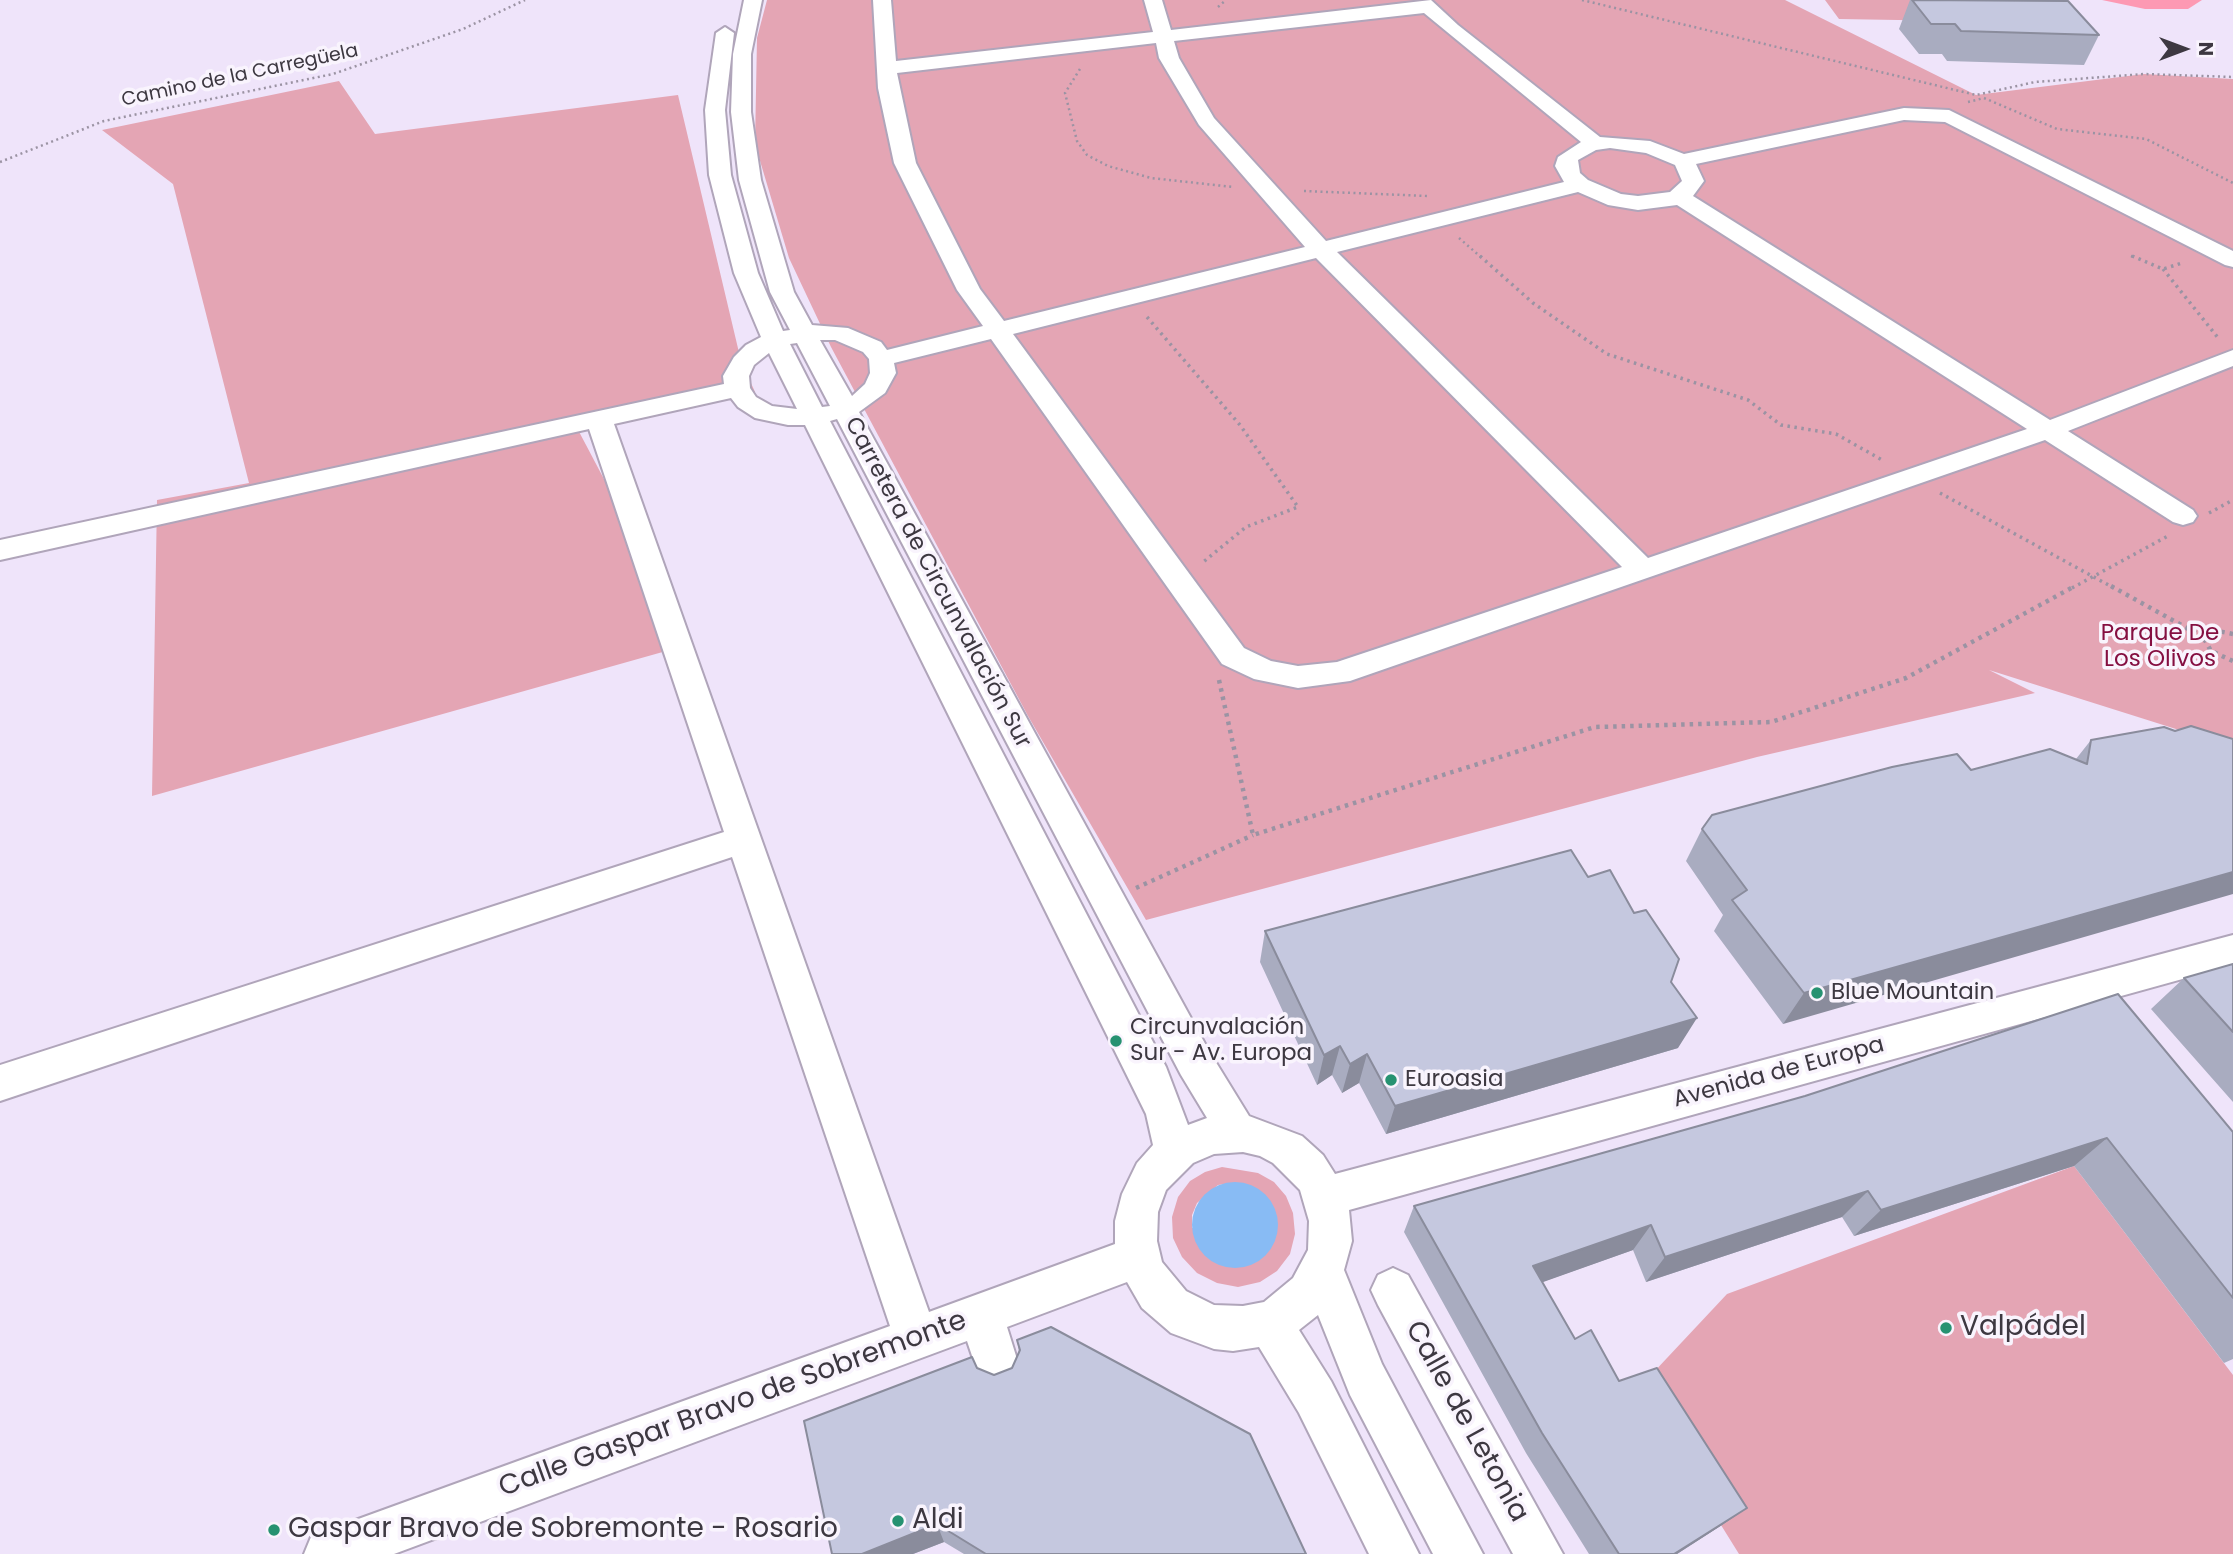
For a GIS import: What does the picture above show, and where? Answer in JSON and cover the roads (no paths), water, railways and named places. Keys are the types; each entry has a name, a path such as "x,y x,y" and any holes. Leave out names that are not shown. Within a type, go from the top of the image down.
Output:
{"street":[{"name":"Carretera de Circunvalación Sur","path":"732,0 722,47 715,110 720,175 747,273 775,340 1152,1080 1166,1114 1174,1150"},
{"name":"Carretera de Circunvalación Sur","path":"753,0 742,54 741,112 750,180 782,292 1195,1063 1238,1134"},
{"path":"882,0 886,68 893,120 905,163 969,290 1212,631 1233,656 1265,671 1298,677 1339,673 2047,431 2228,349"},
{"path":"1153,0 1169,58 1206,121 1290,219 1643,570"},
{"path":"886,68 1425,4 1451,29 1596,144"},
{"path":"1682,161 1905,114 1949,116 2233,260"},
{"path":"1630,143 1650,147 1682,161 1690,171 1693,181 1688,190 1678,197 1638,203 1596,194 1570,176 1566,166 1569,157 1596,144 1630,143"},
{"path":"881,359 996,328 1580,185"},
{"path":"1678,197 2047,431 2185,523"},
{"path":"838,333 872,347 881,359 883,373 876,388 862,401 814,417 788,417 764,412 747,402 737,389 736,376 743,362 755,351 775,340 804,334 838,333"},
{"path":"0,550 737,389"},
{"path":"599,420 916,1338"},
{"path":"0,1083 744,839"},
{"name":"Avenida de Europa","path":"1324,1197 2233,950"},
{"path":"2084,990 2110,1021"},
{"path":"1238,1134 1265,1140 1289,1154 1310,1173 1324,1197 1332,1223 1332,1236 1324,1274 1310,1297 1292,1312 1269,1324 1236,1328 1202,1322 1173,1306 1150,1281 1138,1257 1132,1222 1138,1193 1152,1169 1174,1150 1204,1137 1238,1134"},
{"name":"Calle Gaspar Bravo de Sobremonte","path":"328,1554 1138,1257"},
{"path":"1324,1274 1366,1379 1459,1554"},
{"name":"Calle de Letonia","path":"1392,1290 1539,1554"},
{"path":"981,1314 999,1372"},
{"path":"1269,1324 1315,1397 1395,1554"}],"water":[{"path":"1235,1182 1251,1186 1265,1195 1274,1209 1278,1225 1274,1241 1265,1255 1251,1264 1235,1268 1219,1264 1205,1255 1196,1241 1192,1225 1196,1209 1205,1195 1219,1186"}],"place":[{"name":"Blue Mountain","path":"1817,993"},
{"name":"Circunvalación Sur - Av. Europa","path":"1116,1041"},
{"name":"Euroasia","path":"1391,1080"},
{"name":"Valpádel","path":"1946,1328"},
{"name":"Aldi","path":"898,1521"},
{"name":"Gaspar Bravo de Sobremonte - Rosario","path":"274,1530"}],"park label":[{"name":"Parque De Los Olivos","path":"2160,647"}]}
